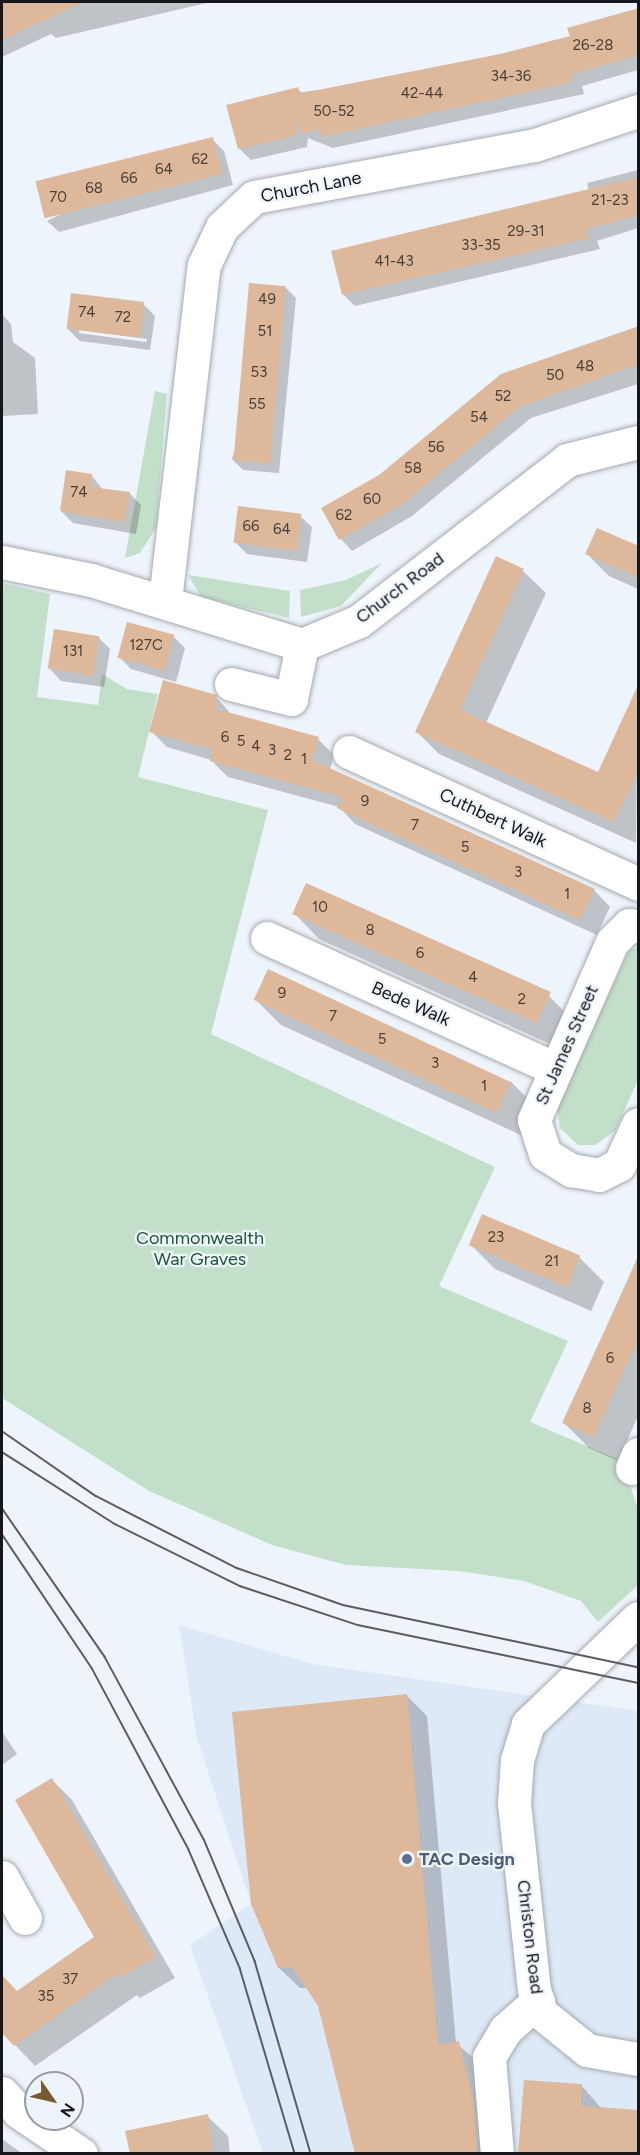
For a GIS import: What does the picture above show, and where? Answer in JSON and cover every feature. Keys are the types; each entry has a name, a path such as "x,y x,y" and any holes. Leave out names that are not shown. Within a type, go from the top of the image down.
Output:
{"street":[{"name":"Church Lane","path":"165,600 204,266 222,227 254,197 535,145 639,111"},
{"name":"Church Road","path":"302,645 359,621 567,460 639,442"},
{"path":"2,562 165,600 302,645 291,699 231,684"},
{"name":"Cuthbert Walk","path":"349,752 638,883"},
{"name":"St James Street","path":"638,883 627,906 634,926 612,942 534,1120 545,1154 571,1170 599,1175 619,1165 639,1124"},
{"name":"Bede Walk","path":"267,938 556,1069"},
{"name":"Christon Road","path":"639,1618 528,1724 517,1760 514,1803 538,2001 562,2034 587,2050 639,2059"},
{"path":"2,1877 25,1918"},
{"path":"497,2154 489,2057 505,2030 538,2001"},
{"path":"10,2102 81,2154"}],"shaded area":[{"path":"179,1625 312,1664 638,1711 638,2153 263,2153 190,1945 251,1904 197,1738"}],"green space":[{"path":"155,391 167,394 156,528 140,553 125,558"},
{"path":"382,563 341,606 301,617 300,590 346,580"},
{"path":"188,575 290,591 289,618 201,597"},
{"name":"Commonwealth War Graves","path":"2,583 50,594 37,697 98,705 102,674 127,689 158,694 138,777 268,810 211,1034 495,1167 439,1286 568,1341 530,1422 622,1461 638,1509 638,1585 598,1622 581,1601 524,1581 459,1571 346,1565 272,1545 149,1491 2,1398"},
{"path":"638,947 638,1080 615,1131 595,1145 578,1145 560,1128 557,1106 629,951"}],"building":[{"path":"2,2 83,2 2,40"},
{"path":"639,8 639,55 571,74 573,82 320,137 318,129 301,134 297,116 296,135 238,149 226,105 299,87 298,93 500,54 570,36 567,28"},
{"path":"213,137 222,174 45,218 35,181"},
{"path":"639,177 639,215 586,229 589,238 342,295 331,251"},
{"path":"249,283 286,286 270,464 233,460"},
{"path":"71,293 144,302 140,338 67,329"},
{"path":"639,326 639,364 519,407 401,505 339,540 321,508 379,475 501,374"},
{"path":"66,470 92,474 91,487 130,492 125,522 60,511"},
{"path":"238,506 302,514 297,551 233,543"},
{"path":"597,528 639,546 639,578 585,554"},
{"path":"496,556 524,569 460,710 598,772 639,683 639,769 614,822 415,732"},
{"path":"127,622 174,635 165,670 117,658"},
{"path":"54,629 99,636 93,676 48,669"},
{"path":"163,680 217,695 216,709 319,737 312,760 595,889 580,920 337,808 342,797 210,761 213,749 149,732"},
{"path":"306,883 551,992 537,1023 292,914"},
{"path":"268,969 511,1082 497,1113 254,1000"},
{"path":"482,1214 580,1256 567,1287 469,1245"},
{"path":"639,1256 639,1338 593,1437 562,1423"},
{"path":"407,1694 438,2045 459,2041 474,2101 478,2154 355,2154 318,2006 292,1967 278,1968 251,1904 232,1712"},
{"path":"52,1778 156,1957 118,1978 116,1974 14,2046 2,2033 2,1975 17,1991 94,1937 15,1800"},
{"path":"524,2080 582,2084 581,2106 639,2110 639,2154 518,2154"},
{"path":"208,2114 213,2154 130,2154 125,2131"}],"tram line":[{"path":"2,1431 96,1496 237,1568 343,1605 638,1667"},
{"path":"2,1452 115,1524 240,1586 358,1625 638,1683"},
{"path":"2,1508 105,1657 204,1839 255,1961 311,2154"},
{"path":"2,1534 92,1668 189,1850 240,1968 295,2154"}],"place":[{"name":"TAC Design","path":"407,1859"}]}
